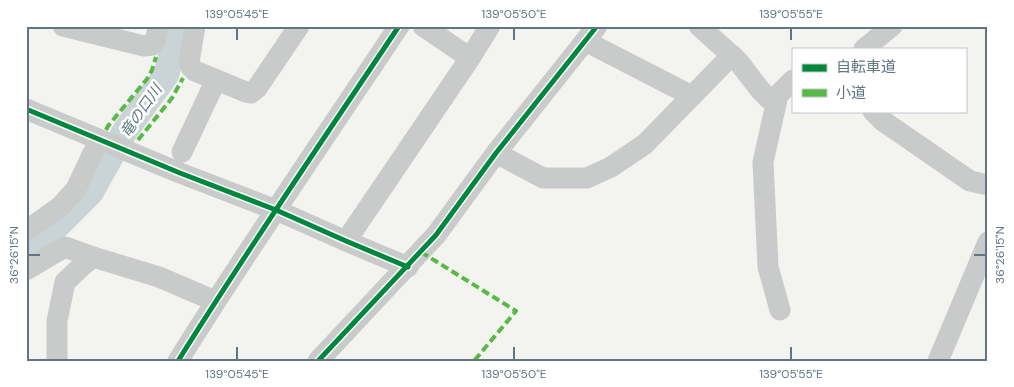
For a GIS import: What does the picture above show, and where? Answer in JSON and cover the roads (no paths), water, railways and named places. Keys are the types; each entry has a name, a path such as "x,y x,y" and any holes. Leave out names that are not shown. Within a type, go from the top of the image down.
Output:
{"street":[{"path":"63,26 144,46 152,44 156,40 158,26"},
{"path":"195,26 189,62 191,68 250,93 254,91 299,26"},
{"path":"178,361 215,301 400,26"},
{"path":"423,26 470,58"},
{"path":"346,241 490,26"},
{"path":"699,26 738,60 768,98 778,95 792,81"},
{"path":"865,48 892,26"},
{"path":"318,361 436,235 496,153 591,34 692,96"},
{"path":"496,153 543,178 587,178 611,167 645,144 732,55"},
{"path":"182,152 216,80"},
{"path":"778,95 763,162 768,267 780,310"},
{"path":"26,109 110,149 276,210 408,266"},
{"path":"874,112 884,121 970,181 988,185"},
{"path":"29,224 61,206 110,149"},
{"path":"938,361 988,242"},
{"path":"26,270 65,247 160,277 215,301"},
{"path":"57,361 57,322 65,282 93,257"}],"waterway":[{"name":"竜の口川","path":"26,251 47,236 91,192 125,131 166,75 176,26"}]}
